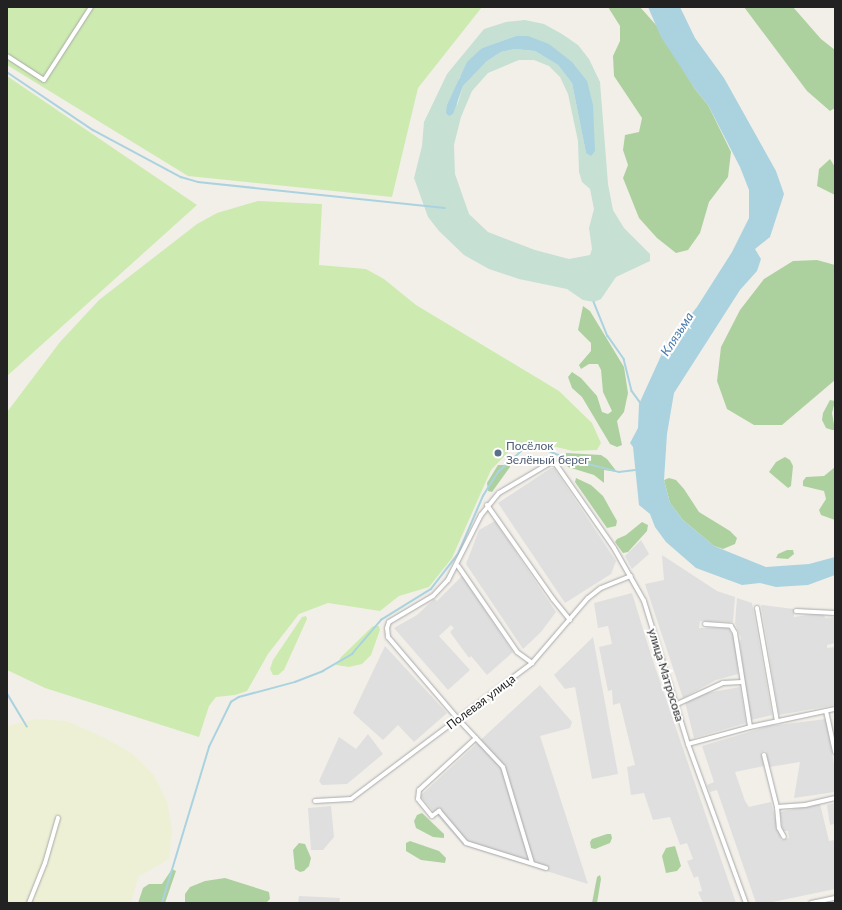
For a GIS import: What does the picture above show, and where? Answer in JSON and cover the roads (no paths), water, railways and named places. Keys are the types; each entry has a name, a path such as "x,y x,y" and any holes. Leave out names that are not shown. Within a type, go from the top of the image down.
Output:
{"street":[{"path":"7,56 44,80 88,8"},
{"name":"улица Матросова","path":"487,505 499,493 550,463 555,463 631,576 644,601 688,744 746,903"},
{"path":"532,863 506,772 458,719 388,636 387,628 389,622 433,596 458,566 487,505 553,599 570,620"},
{"path":"458,566 517,652 532,663"},
{"name":"Полевая улица","path":"315,801 351,799 532,663 592,595 631,576"},
{"path":"757,608 777,721"},
{"path":"796,611 835,613"},
{"path":"704,624 731,626 735,633 750,727"},
{"path":"675,705 723,683 742,682"},
{"path":"688,744 750,727 835,709"},
{"path":"826,711 835,752"},
{"path":"476,738 419,790 418,799 432,816 439,810 466,843 546,868"},
{"path":"764,755 777,807 779,828 784,837"},
{"path":"777,807 805,805 835,798"},
{"path":"29,903 45,863 58,818"},
{"path":"811,903 835,898"}],"water":[{"name":"Клязьма","path":"648,7 680,7 695,38 724,78 776,171 784,194 770,237 755,249 761,259 757,271 740,290 674,393 667,434 664,480 670,503 683,520 714,546 766,567 809,564 835,557 835,575 808,585 776,587 760,583 742,585 696,568 666,542 655,527 650,514 639,505 633,447 630,443 638,428 639,404 665,347 697,307 732,252 749,218 749,190 740,167 708,105 695,89 661,37"},
{"path":"516,36 528,36 549,44 572,62 587,81 593,105 595,151 591,156 586,153 572,83 558,65 535,51 515,49 501,52 487,61 463,86 453,114 449,116 446,113 447,105 467,62 482,48"}],"waterway":[{"path":"7,72 93,130 181,177 198,182 445,208"},
{"path":"594,302 608,336 624,359 632,391 640,402"},
{"path":"162,903 209,747 231,702 239,697 295,682 323,671 352,654 381,620 431,589 458,554 483,496 498,472 525,448 542,448 565,458 619,472 635,470"},
{"path":"7,693 27,726"}],"place":[{"name":"Посёлок Зелёный берег","path":"498,453"}]}
